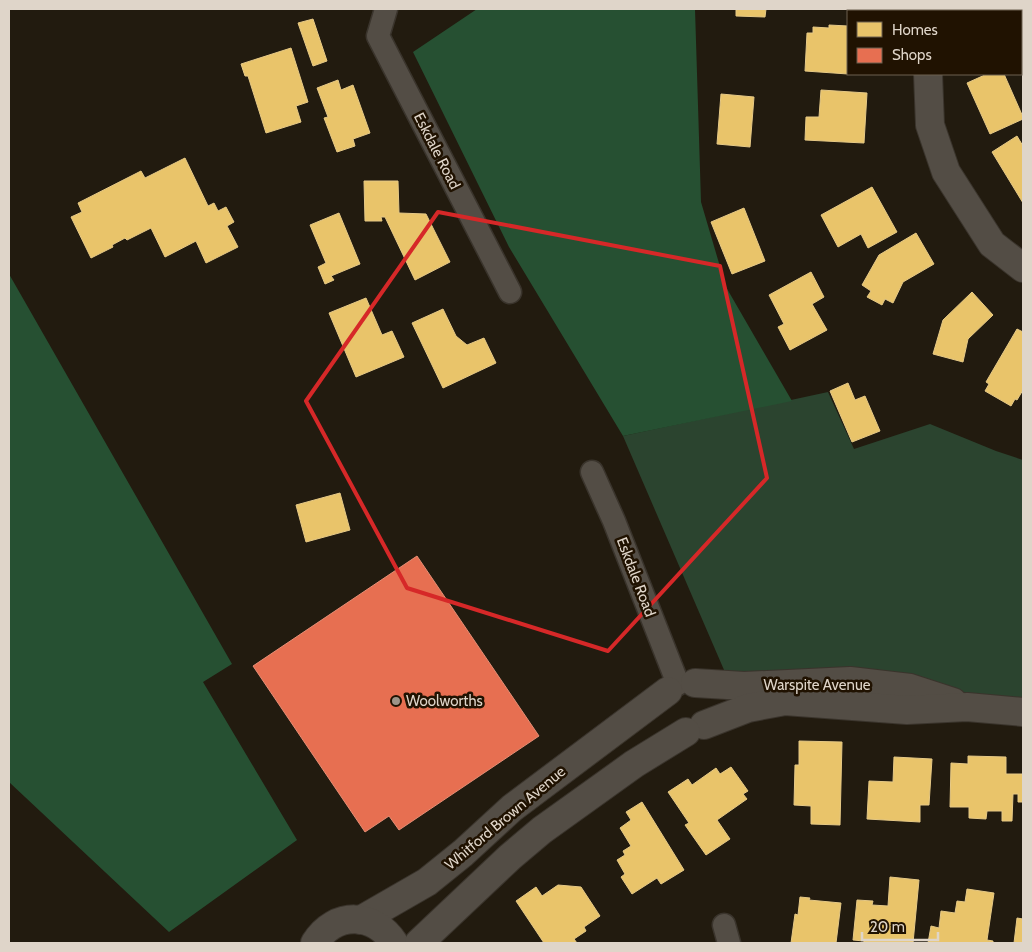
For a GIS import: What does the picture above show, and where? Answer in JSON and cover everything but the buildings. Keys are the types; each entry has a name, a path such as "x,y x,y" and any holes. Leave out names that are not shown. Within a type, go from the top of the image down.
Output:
{"main road":[{"path":"928,75 930,125 946,172 992,244 1023,268"},
{"name":"Warspite Avenue","path":"680,686 744,686 850,681 910,688 967,707"},
{"path":"419,943 510,857 542,830 634,764 695,728 710,717 712,704 706,691 680,686 662,704 665,719 676,729 695,728"},
{"name":"Whitford Brown Avenue","path":"360,920 427,882 464,853 512,808 680,686"},
{"name":"Warspite Avenue","path":"695,728 748,708 785,701 907,710 967,707 1023,712"},
{"path":"315,943 325,930 345,920 368,921 380,928 394,943"}],"street":[{"name":"Eskdale Road","path":"386,9 378,36 510,292"},
{"name":"Eskdale Road","path":"592,472 614,521 680,686"}],"highlighted area":[{"path":"438,212 720,266 767,478 608,651 407,588 306,401"}],"green space":[{"path":"477,9 695,9 701,202 726,287 792,401 623,436 509,247 413,52"},
{"path":"9,274 232,664 203,682 297,840 169,932 9,782"},
{"path":"828,392 854,449 930,424 1023,460 1023,706 737,700 623,436"}],"place":[{"name":"Woolworths","path":"396,701"}]}
